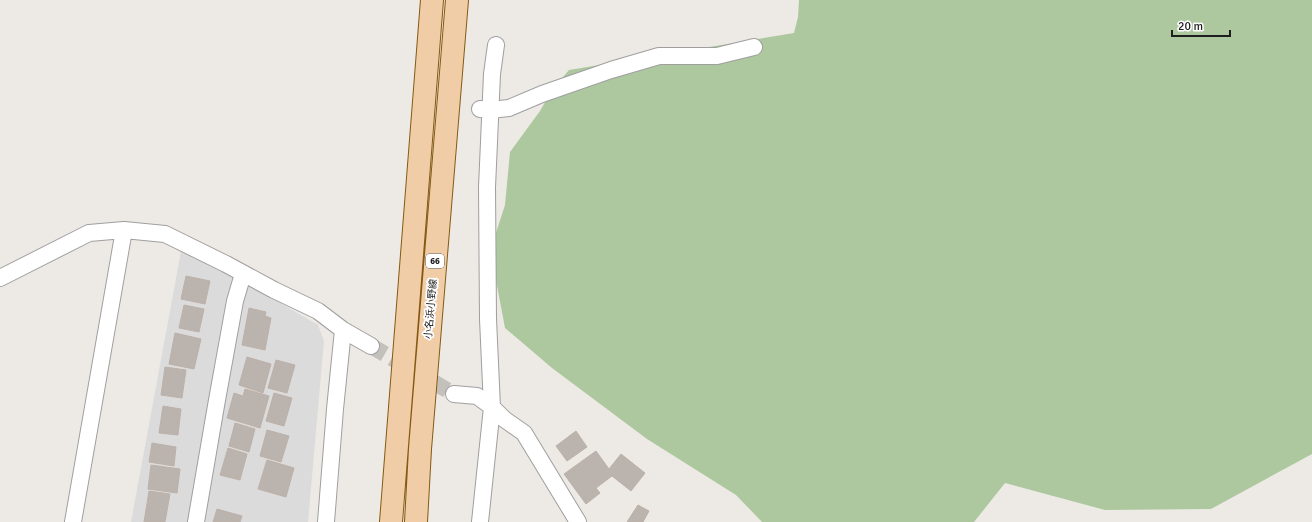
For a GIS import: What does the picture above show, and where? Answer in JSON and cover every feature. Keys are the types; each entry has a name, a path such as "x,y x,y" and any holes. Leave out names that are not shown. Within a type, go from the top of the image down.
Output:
{"main road":[{"name":"66","path":"391,522 432,0"},
{"name":"小名浜小野線","path":"416,522 420,441 457,0"}],"street":[{"path":"480,522 492,407 488,319 485,110 496,45"},
{"path":"485,110 509,108 611,70 659,56 717,56 754,47"},
{"path":"72,522 124,230"},
{"path":"0,278 89,233 124,230 165,234 318,311 343,330 371,346"},
{"path":"196,522 235,301 243,274"},
{"path":"326,522 343,330"},
{"path":"454,394 476,396 524,433 578,522"}],"shaded area":[{"path":"182,246 318,325 324,341 308,522 131,522"}],"green space":[{"path":"799,0 1312,0 1312,454 1211,509 1105,510 1005,483 974,522 762,522 736,495 647,439 552,368 505,328 495,275 495,236 505,205 510,152 540,111 552,90 569,70 794,33 798,17"}],"building":[{"path":"186,276 210,281 205,304 181,299"},
{"path":"184,305 204,309 199,332 179,328"},
{"path":"249,308 266,312 265,316 271,318 265,350 242,345"},
{"path":"175,333 201,339 194,369 169,364"},
{"path":"247,357 271,364 263,393 239,385"},
{"path":"276,360 295,365 287,393 268,388"},
{"path":"165,367 186,370 182,398 161,395"},
{"path":"245,389 269,396 260,428 227,418 234,393 243,396"},
{"path":"274,393 292,398 284,426 266,421"},
{"path":"163,406 181,409 178,435 159,433"},
{"path":"235,423 255,429 249,452 229,446"},
{"path":"267,430 289,436 281,462 260,456"},
{"path":"576,431 587,447 567,461 556,446"},
{"path":"152,443 176,447 174,466 149,462"},
{"path":"228,448 247,454 240,480 220,475"},
{"path":"596,451 609,469 621,454 645,473 631,491 612,476 596,488 600,493 586,504 564,474"},
{"path":"267,460 294,468 286,497 258,489"},
{"path":"151,465 180,469 177,493 148,489"},
{"path":"149,491 170,494 165,522 144,522"},
{"path":"638,505 649,511 643,522 627,522"},
{"path":"217,509 242,516 240,522 213,522"}],"tunnel":[{"path":"371,346 454,394"}]}
